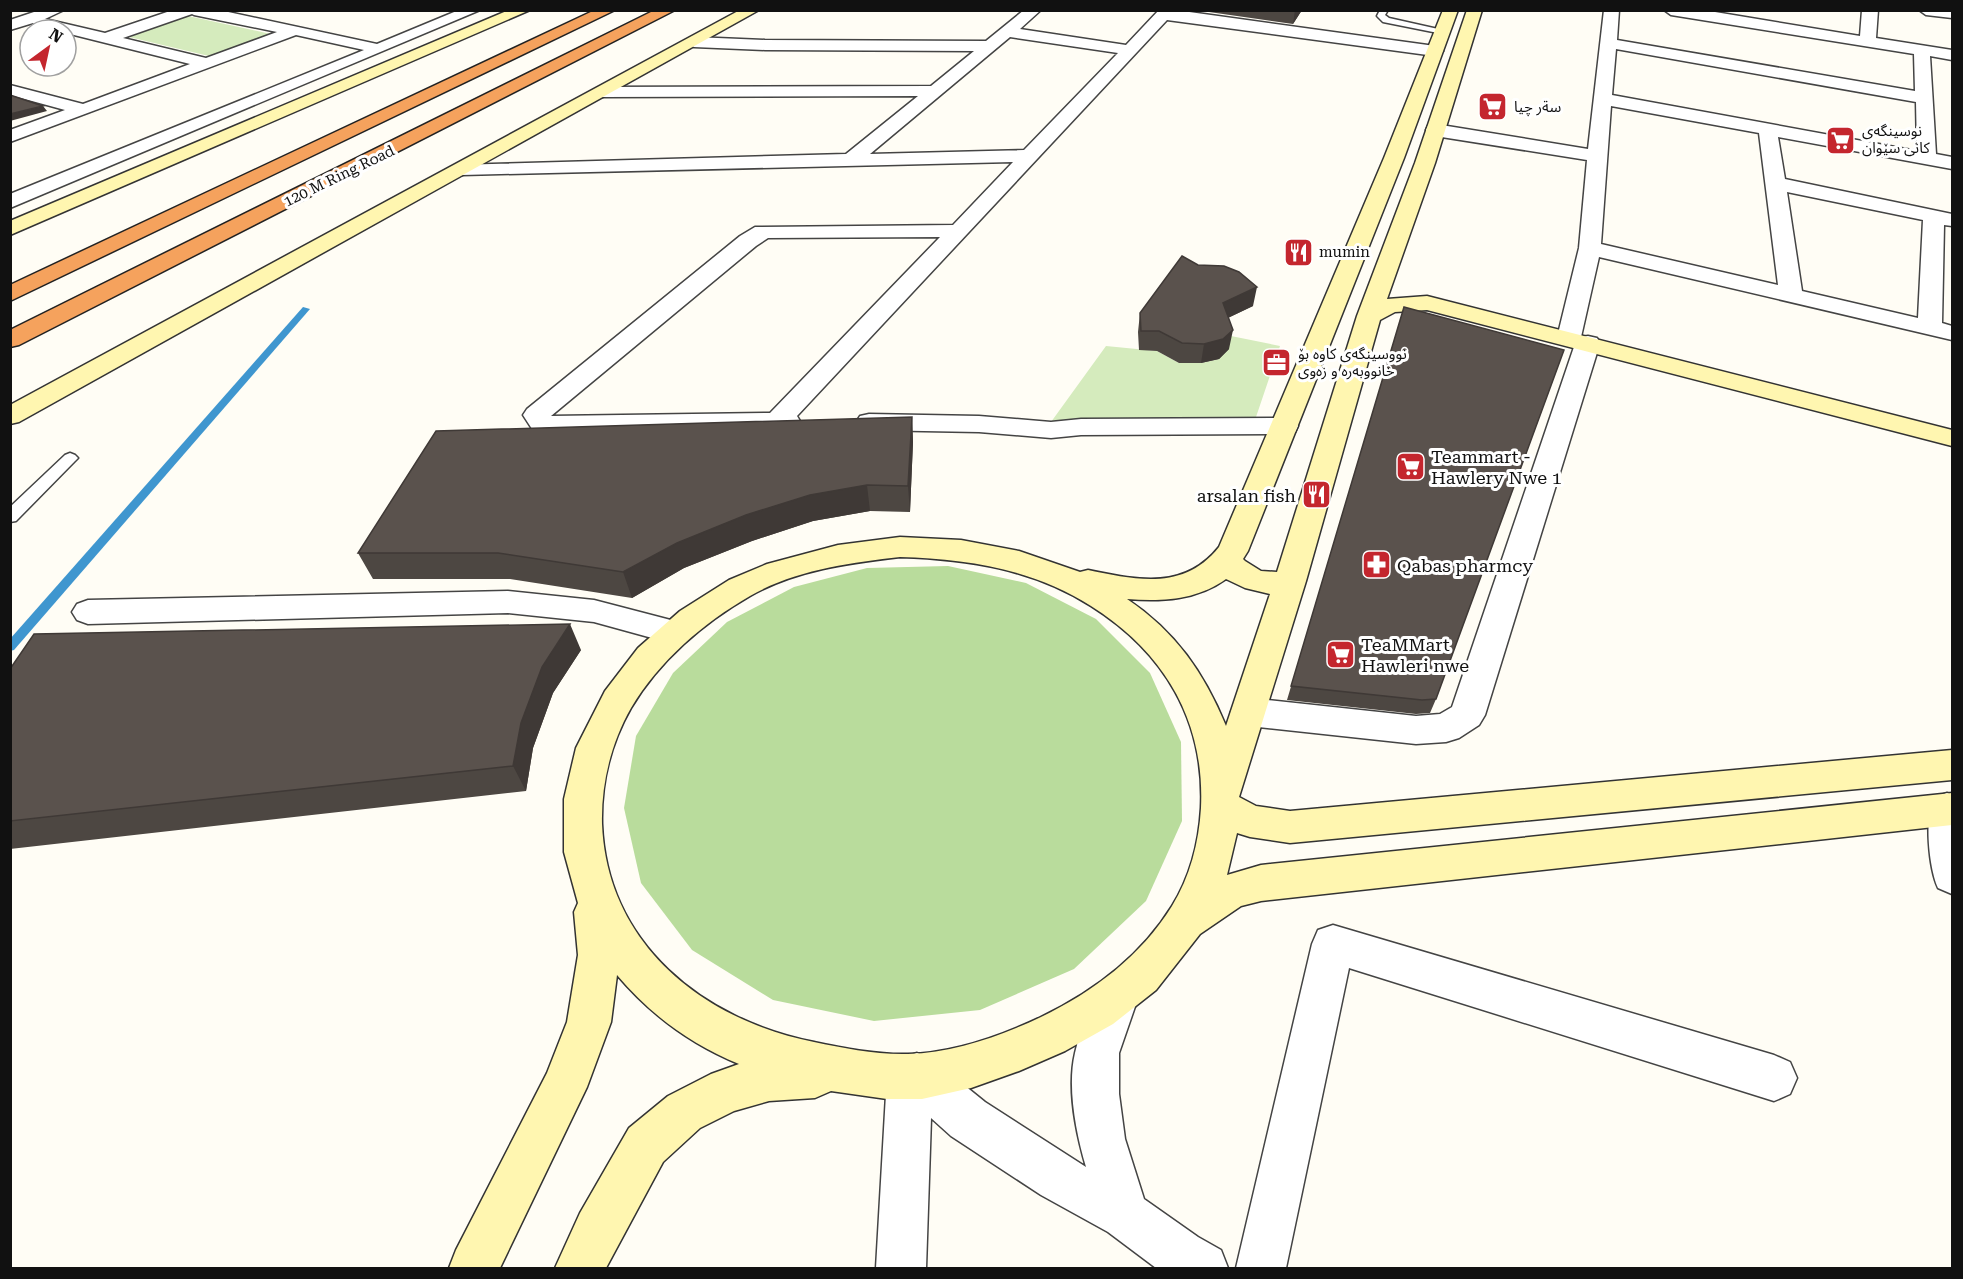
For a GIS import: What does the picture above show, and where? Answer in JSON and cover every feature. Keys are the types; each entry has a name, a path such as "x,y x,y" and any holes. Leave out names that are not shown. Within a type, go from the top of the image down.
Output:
{"highway":[{"name":"120 M Ring Road","path":"10,294 608,10"},
{"name":"120 M Ring Road","path":"10,340 668,10"}],"street":[{"path":"10,25 57,10"},
{"path":"104,39 189,10"},
{"path":"194,10 370,46"},
{"path":"10,202 473,10"},
{"path":"10,417 752,10"},
{"path":"851,160 1034,10"},
{"path":"1222,800 1369,316 1425,163 1475,10"},
{"path":"1249,712 1416,730 1446,728 1467,715 1578,340 1590,248 1612,10"},
{"path":"1671,10 1731,15 1953,55"},
{"path":"1868,41 1870,10"},
{"path":"1926,10 1953,14"},
{"path":"10,229 517,12"},
{"path":"778,421 956,231 1166,13 1299,24 1443,31 1285,426 1227,561 1218,571 1206,578 1177,588 1160,590 1126,589 1056,574"},
{"path":"10,17 36,16 104,39 207,63"},
{"path":"10,137 293,31"},
{"path":"1007,32 1130,50"},
{"path":"694,42 765,45 991,46"},
{"path":"1609,43 1924,98"},
{"path":"1922,50 1927,158"},
{"path":"10,90 82,110"},
{"path":"603,92 935,91"},
{"path":"1603,99 1953,163"},
{"path":"1768,129 1791,295"},
{"path":"1435,130 1597,156"},
{"path":"462,169 1029,156"},
{"path":"1394,158 1425,163"},
{"path":"10,181 41,190"},
{"path":"1590,248 1942,330 1943,218 1774,183"},
{"path":"813,422 544,426 536,415 748,241 763,232 956,231"},
{"path":"1389,263 1397,276 1427,303"},
{"path":"1369,316 1390,305 1427,303 1953,438"},
{"path":"849,422 979,424 1051,430 1208,424 1285,426"},
{"path":"474,1269 564,1087 589,1022 599,955 590,886 581,841 581,800 589,761 603,724 622,690 646,660 674,632 707,608 742,587 780,571 819,558 859,550 940,547 1019,560 1094,592 1129,615 1159,643 1185,675 1204,711 1218,751 1222,800 1219,836 1206,882 1186,921 1155,961 1116,998 1068,1028 1012,1052 970,1065 913,1077 856,1072 792,1061 742,1044 682,1010 641,973 610,931 590,886"},
{"path":"1227,561 1242,576 1254,581 1273,584 1290,581"},
{"path":"88,612 507,602 594,611 674,632"},
{"path":"1222,800 1250,821 1290,827 1953,765"},
{"path":"1186,921 1230,892 1261,883 1950,809 1953,876"},
{"path":"1261,1269 1333,944 1774,1078"},
{"path":"1116,998 1096,1053 1096,1094 1101,1139 1125,1215"},
{"path":"580,1269 598,1230 646,1145 684,1112 727,1090 769,1078 856,1072"},
{"path":"913,1077 968,1119 1058,1178 1125,1215 1203,1269"},
{"path":"901,1269 913,1077"}],"lane":[{"path":"1384,10 1381,16 1386,20 1443,31"},
{"path":"10,517 70,458"}],"green space":[{"path":"188,16 271,34 209,56 129,37"},
{"path":"1221,334 1280,346 1256,417 1051,422 1106,346 1157,351 1179,363 1201,363 1219,359"},
{"path":"948,566 1026,583 1096,619 1150,673 1181,742 1182,821 1146,901 1074,969 980,1010 874,1021 773,1000 692,950 641,883 624,808 636,736 673,673 727,622 794,587 867,568"}],"building":[{"path":"10,95 43,106 10,114"},
{"path":"1182,256 1198,265 1224,266 1239,272 1257,287 1223,303 1233,330 1223,339 1204,344 1182,343 1159,331 1141,331 1140,313"},
{"path":"1404,307 1564,350 1436,699 1422,700 1291,686"},
{"path":"912,417 908,486 867,485 810,495 746,515 677,543 623,572 498,553 358,553 436,431"},
{"path":"570,624 542,667 521,723 513,766 10,821 10,669 34,634"}],"waterway":[{"path":"10,647 306,309"}],"place":[{"name":"سةر چيا","path":"1493,107"},
{"name":"نوسینگەی کانی سێوان","path":"1841,140"},
{"name":"mumin","path":"1298,252"},
{"name":"نووسینگەی کاوە بۆ خانووبەرە و زەوی","path":"1277,363"},
{"name":"Teammart - Hawlery Nwe 1","path":"1410,466"},
{"name":"arsalan fish","path":"1317,495"},
{"name":"Qabas pharmcy","path":"1376,565"},
{"name":"TeaMMart Hawleri nwe","path":"1340,654"}]}
